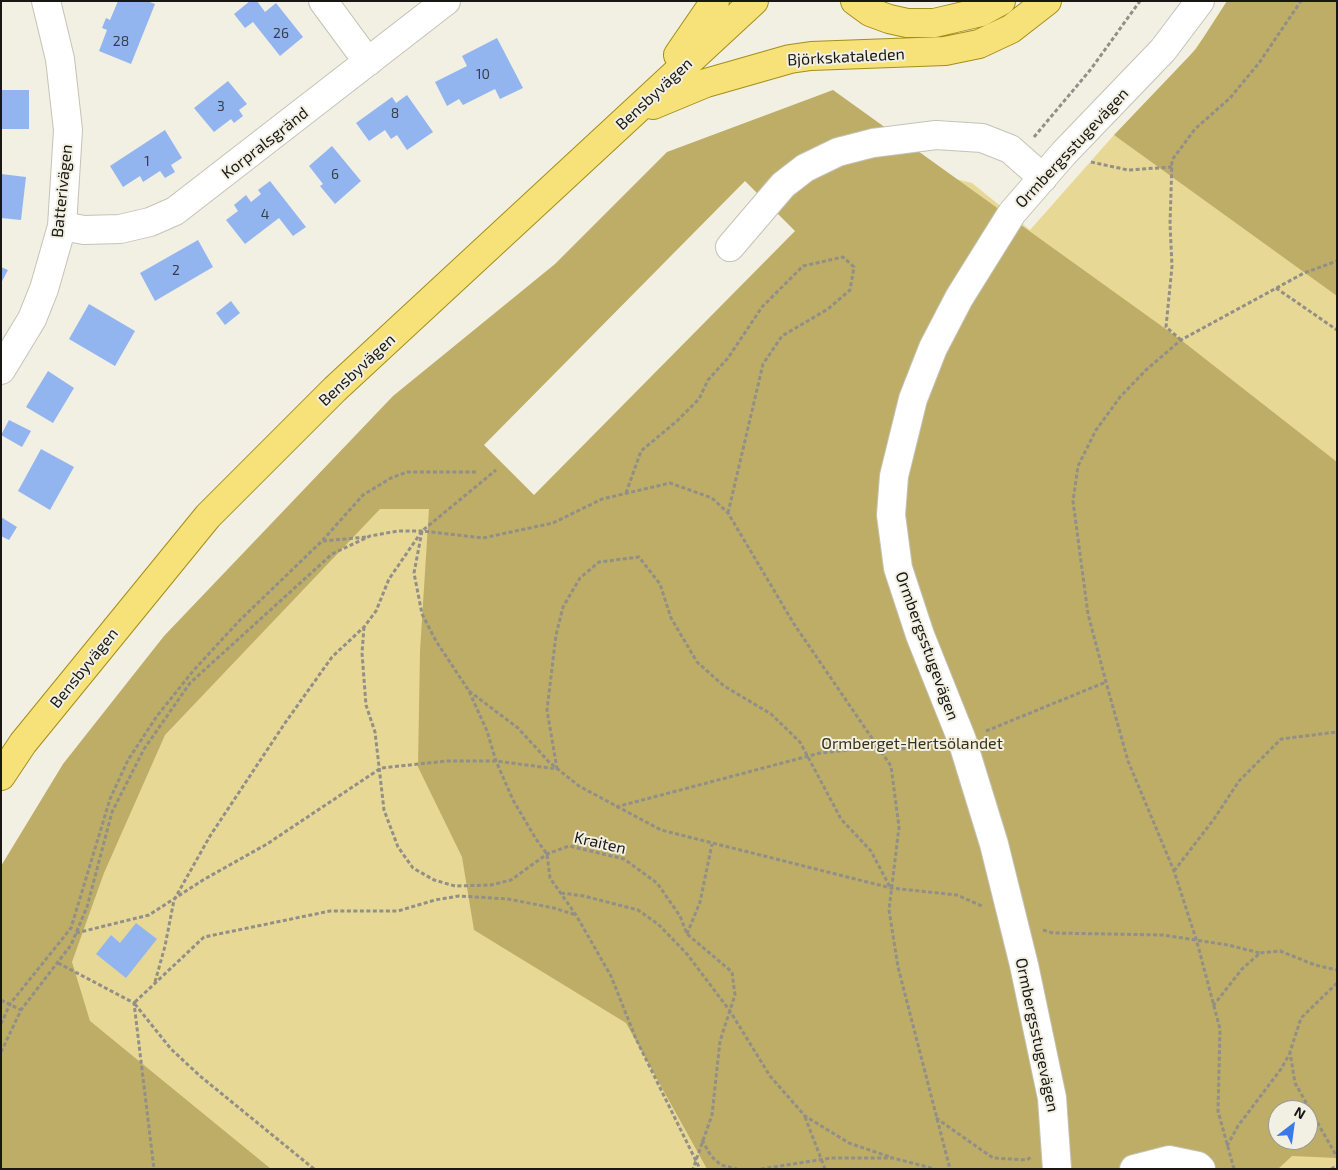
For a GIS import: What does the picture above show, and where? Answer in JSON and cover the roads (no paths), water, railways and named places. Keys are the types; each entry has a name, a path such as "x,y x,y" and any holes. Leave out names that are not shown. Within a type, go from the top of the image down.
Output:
{"main road":[{"path":"616,129 681,52 715,1"},
{"name":"Bensbyvägen","path":"1,776 23,743 208,516 335,389 754,1"},
{"name":"Björkskataleden","path":"855,1 870,12 888,19 907,23 934,23 981,12 1002,1"},
{"name":"Björkskataleden","path":"616,129 646,108 665,99 706,82 761,65 811,56 945,51 979,44 1011,30 1047,1"}],"street":[{"name":"Batterivägen","path":"1,370 35,311 44,289 62,226 68,130 60,59 46,1"},
{"path":"323,1 368,62"},
{"name":"Korpralsgränd","path":"62,226 84,230 120,229 150,222 175,212 446,1"},
{"name":"Ormbergsstugevägen","path":"1057,1157 1052,1098 988,821 962,740 920,634 898,568 891,515 894,476 913,399 933,348 959,298 1012,213 1064,153 1162,50 1200,1"},
{"path":"730,247 770,198 805,168 838,152 873,143 936,135 982,138 1010,149 1043,178"},
{"path":"1134,1169 1169,1160 1198,1166 1201,1169"}],"park label":[{"name":"Ormberget-Hertsölandet","path":"912,744"}]}
